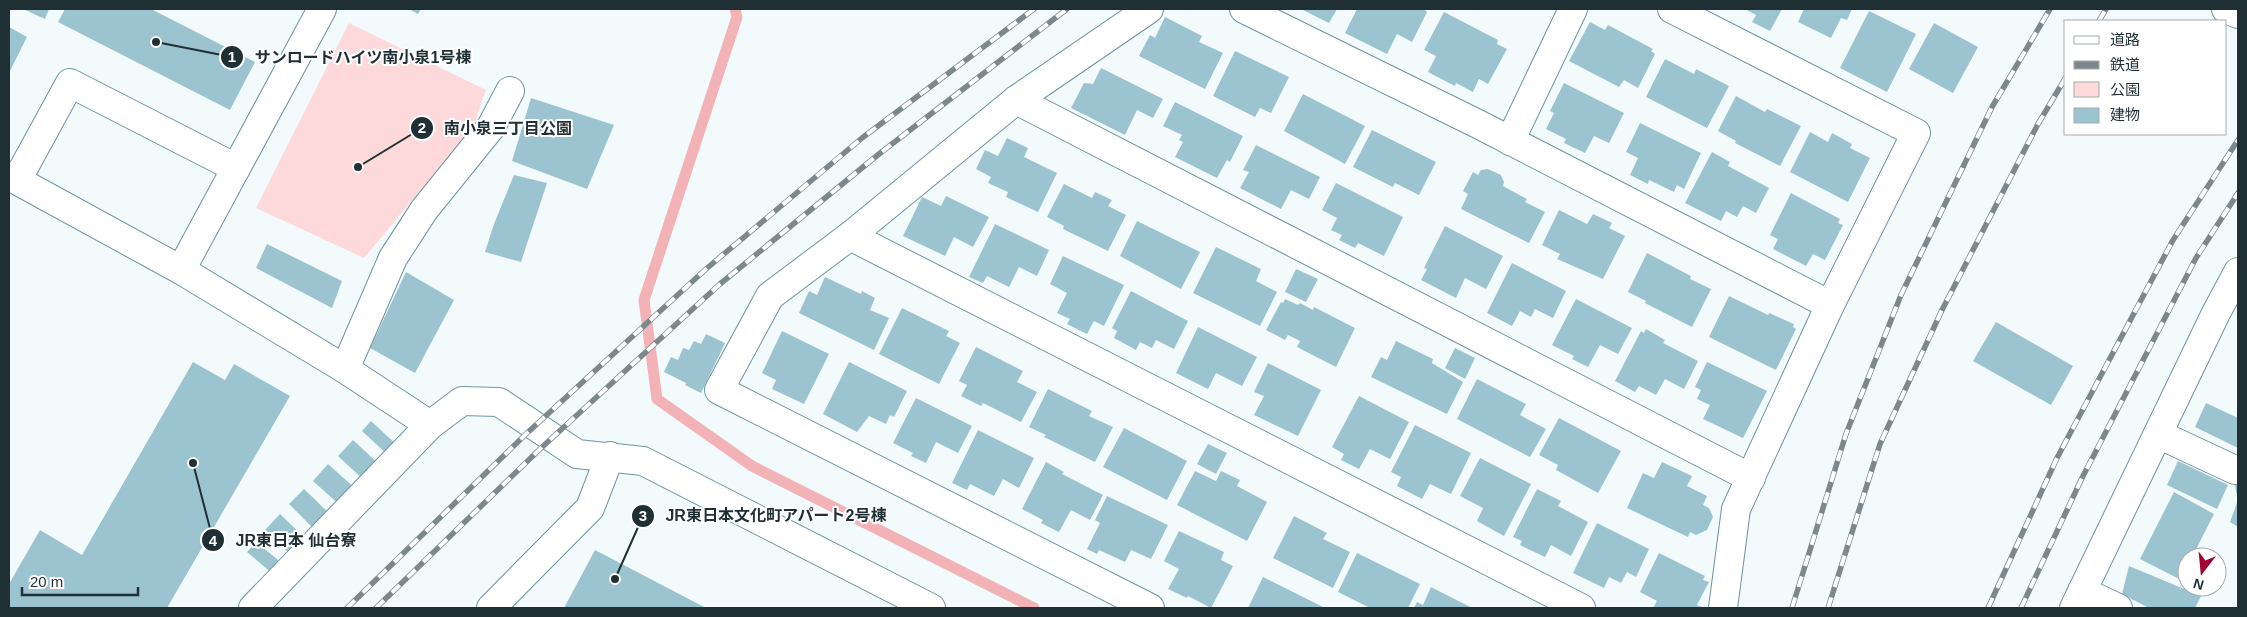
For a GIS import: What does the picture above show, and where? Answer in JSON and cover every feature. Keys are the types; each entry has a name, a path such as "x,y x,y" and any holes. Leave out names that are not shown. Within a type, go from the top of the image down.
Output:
{"street":[{"path":"181,270 322,9"},
{"path":"1149,9 1016,100 850,236 770,296 719,390 1150,608"},
{"path":"1244,9 1510,141 1830,305"},
{"path":"1510,141 1573,9"},
{"path":"1672,9 1916,133 1830,305 1736,509 1723,608"},
{"path":"2226,9 2238,14"},
{"path":"236,168 70,83 13,178 181,270 345,369 430,425"},
{"path":"345,369 393,258 424,210 491,128 510,91"},
{"path":"1016,100 1751,478"},
{"path":"850,236 1581,608"},
{"path":"2118,608 2078,600 2238,272"},
{"path":"253,608 430,425 462,401 500,402 577,454 643,461 930,608"},
{"path":"2158,434 2236,470"},
{"path":"497,607 590,508 610,456"}],"green space":[{"path":"349,23 486,90 473,127 364,258 256,208"}],"building":[{"path":"23,9 49,9 45,19"},
{"path":"65,9 151,9 255,62 230,110 58,22"},
{"path":"409,9 421,9 418,14"},
{"path":"1301,9 1337,9 1329,23"},
{"path":"1357,9 1424,9 1427,12 1412,42 1397,34 1387,54 1345,33"},
{"path":"1745,9 1782,9 1770,31 1752,22 1756,15"},
{"path":"1804,9 1852,9 1847,20 1841,18 1831,38 1798,22"},
{"path":"1869,11 1916,34 1887,92 1840,68"},
{"path":"1444,12 1498,40 1497,44 1507,49 1488,84 1479,79 1473,92 1456,83 1455,86 1428,72 1436,56 1424,50"},
{"path":"1165,17 1202,36 1199,42 1223,53 1205,89 1139,56 1150,35 1155,38"},
{"path":"1590,22 1605,30 1608,25 1653,49 1651,51 1655,54 1638,88 1624,80 1619,87 1569,61"},
{"path":"1934,23 1978,47 1953,93 1909,69"},
{"path":"9,27 27,37 9,73"},
{"path":"1235,51 1289,77 1271,113 1260,108 1255,117 1213,96"},
{"path":"1665,59 1694,74 1696,69 1729,86 1707,128 1646,97"},
{"path":"1101,68 1163,99 1153,118 1137,110 1125,135 1071,108 1084,83 1093,84"},
{"path":"1564,83 1624,113 1609,143 1594,136 1585,153 1564,143 1566,139 1546,129 1554,113 1550,111"},
{"path":"1303,94 1365,126 1345,164 1284,131"},
{"path":"1736,96 1765,112 1767,109 1801,126 1780,166 1735,143 1736,141 1718,131"},
{"path":"531,98 614,125 587,189 512,161"},
{"path":"1175,102 1243,136 1230,162 1227,160 1217,178 1175,157 1183,142 1179,140 1182,135 1163,126"},
{"path":"1640,123 1701,153 1684,189 1677,185 1674,192 1649,180 1648,184 1630,175 1638,158 1626,152"},
{"path":"1372,130 1436,162 1419,195 1395,183 1393,187 1353,167"},
{"path":"1810,132 1828,142 1832,133 1852,144 1850,148 1870,158 1848,202 1790,172"},
{"path":"1007,138 1028,148 1024,157 1057,173 1038,212 1006,197 1008,192 988,183 991,177 976,169 985,150 998,156"},
{"path":"1256,145 1320,177 1309,199 1291,190 1281,209 1240,188 1249,172 1243,170"},
{"path":"1712,152 1730,162 1728,166 1769,188 1756,213 1743,206 1737,217 1726,211 1721,221 1685,203"},
{"path":"1488,169 1501,175 1504,182 1503,186 1527,199 1525,202 1545,212 1529,243 1461,209 1468,194 1463,191 1473,172 1478,175 1481,170"},
{"path":"514,175 547,183 521,262 485,252"},
{"path":"1336,183 1403,217 1384,256 1358,243 1355,248 1339,240 1342,235 1331,230 1337,218 1322,210"},
{"path":"1064,184 1092,198 1095,192 1112,200 1108,206 1126,215 1108,251 1063,229 1064,226 1047,217"},
{"path":"1791,193 1840,219 1838,223 1843,225 1825,260 1813,254 1806,266 1773,249 1778,239 1770,235"},
{"path":"946,196 989,217 973,247 954,237 945,256 903,236 922,197 941,206"},
{"path":"1559,210 1587,224 1593,214 1612,223 1609,228 1625,236 1603,279 1557,259 1560,254 1542,245"},
{"path":"1137,221 1200,252 1181,289 1120,256"},
{"path":"995,224 1049,250 1037,276 1019,267 1009,287 987,276 983,283 969,277"},
{"path":"1445,226 1503,256 1486,289 1465,278 1456,298 1421,280 1427,269 1424,268"},
{"path":"267,244 342,281 332,308 256,268"},
{"path":"1216,247 1261,269 1256,281 1277,292 1260,326 1193,293"},
{"path":"1647,253 1691,276 1690,279 1711,289 1692,327 1628,292"},
{"path":"1063,256 1124,285 1104,326 1094,321 1087,334 1067,324 1070,319 1057,313 1067,293 1050,284"},
{"path":"1512,263 1566,291 1553,318 1535,309 1531,317 1520,311 1512,326 1487,313"},
{"path":"1296,269 1318,279 1306,302 1285,292"},
{"path":"406,272 454,300 415,373 370,348"},
{"path":"825,277 861,294 862,291 875,298 870,310 889,318 874,350 799,313 809,291 817,295"},
{"path":"1131,291 1188,321 1174,349 1156,340 1152,348 1140,342 1136,350 1114,338 1117,331 1112,328"},
{"path":"1729,296 1768,315 1769,313 1794,324 1793,327 1796,329 1776,370 1709,337"},
{"path":"1285,299 1298,305 1300,303 1313,310 1314,307 1355,328 1336,367 1297,347 1300,341 1288,335 1285,340 1266,330 1281,302 1283,303"},
{"path":"1576,299 1632,328 1618,354 1600,345 1588,367 1572,359 1574,356 1552,345"},
{"path":"902,308 949,331 946,336 960,343 939,384 879,354"},
{"path":"1996,322 2073,366 2051,405 1973,361"},
{"path":"1198,327 1257,357 1242,386 1216,373 1208,389 1176,373"},
{"path":"1646,329 1665,340 1663,343 1698,361 1684,389 1665,379 1656,395 1639,386 1635,392 1615,381 1641,331 1644,333"},
{"path":"782,331 829,354 804,404 772,389 776,380 762,373"},
{"path":"706,334 725,343 701,393 664,372 671,357 678,360 683,348 689,350 694,341 701,344"},
{"path":"1396,341 1433,359 1432,363 1463,382 1447,414 1371,377 1381,357 1387,360"},
{"path":"976,347 1023,371 1017,382 1037,392 1021,422 983,403 981,406 961,396 967,385 959,381"},
{"path":"1455,348 1475,358 1465,379 1445,368"},
{"path":"193,362 225,380 234,364 290,396 167,608 9,608 9,584 40,530 82,555"},
{"path":"849,362 907,391 894,417 890,415 886,424 869,416 857,432 823,414"},
{"path":"1707,362 1767,391 1743,438 1703,419 1710,405 1697,399 1701,390 1695,387"},
{"path":"1268,363 1321,390 1298,436 1254,415 1264,396 1254,392"},
{"path":"1477,379 1526,404 1520,415 1546,429 1530,457 1457,419"},
{"path":"1048,389 1092,411 1089,416 1113,427 1095,462 1044,437 1046,435 1029,427"},
{"path":"1359,396 1409,422 1390,459 1370,449 1359,469 1341,460 1344,454 1332,447"},
{"path":"916,398 972,426 958,453 936,442 926,463 911,456 913,453 893,443"},
{"path":"2206,403 2238,418 2238,448 2195,427"},
{"path":"1559,418 1621,451 1598,493 1556,470 1558,465 1539,455"},
{"path":"371,421 399,447 390,457 362,431"},
{"path":"1415,425 1471,453 1451,494 1430,484 1422,499 1397,486 1401,477 1391,472"},
{"path":"1124,428 1187,461 1167,500 1103,467"},
{"path":"978,430 1034,458 1019,488 1003,479 994,496 970,484 967,490 952,483"},
{"path":"353,440 381,466 366,482 338,456"},
{"path":"1208,444 1227,453 1216,474 1197,464"},
{"path":"1480,458 1531,484 1504,536 1477,521 1483,508 1460,496"},
{"path":"2178,461 2228,485 2217,509 2167,485"},
{"path":"1046,462 1064,472 1062,474 1103,495 1090,520 1071,510 1059,532 1041,523 1043,520 1022,509"},
{"path":"1662,462 1692,476 1687,486 1707,496 1703,505 1709,508 1713,517 1707,530 1696,535 1690,532 1688,537 1627,508 1643,473 1654,478"},
{"path":"328,464 357,490 342,507 313,481"},
{"path":"1195,471 1216,481 1221,471 1240,480 1237,486 1267,502 1247,541 1177,505"},
{"path":"2238,478 2238,500 2235,486"},
{"path":"304,489 332,516 317,532 289,504"},
{"path":"1537,489 1561,501 1558,506 1588,522 1571,556 1551,545 1545,557 1520,545 1522,541 1513,537"},
{"path":"2174,492 2214,514 2197,547 2177,547 2177,578 2140,559"},
{"path":"1107,496 1168,525 1151,559 1131,550 1125,562 1099,550 1097,554 1087,549 1100,523 1095,520"},
{"path":"2238,500 2238,527 2230,522"},
{"path":"280,514 307,540 292,556 265,530"},
{"path":"1294,516 1327,533 1323,539 1350,552 1333,588 1273,558"},
{"path":"1597,523 1649,549 1636,577 1627,572 1621,583 1609,577 1604,588 1573,573"},
{"path":"1179,531 1224,552 1221,560 1233,566 1211,608 1188,596 1187,598 1168,589 1179,569 1164,561"},
{"path":"256,542 282,563 273,574 247,552"},
{"path":"595,550 706,608 564,608"},
{"path":"1357,553 1420,584 1408,608 1370,608 1338,592"},
{"path":"1659,553 1705,576 1703,580 1709,582 1697,605 1705,608 1653,608 1657,601 1640,592"},
{"path":"2129,566 2177,586 2177,597 2200,597 2195,608 2149,608 2122,594"},
{"path":"1263,577 1323,607 1248,608"},
{"path":"1431,587 1472,608 1414,608 1417,602 1423,605"}],"waterway":[{"path":"735,9 737,17 644,300 657,399 752,466 1034,608"}],"railway":[{"path":"347,608 526,434 706,269 862,138 1034,9"},
{"path":"376,608 540,449 720,284 879,154 1067,9"},
{"path":"1792,608 1846,434 1901,295 1992,107 2050,9"},
{"path":"2100,20 2106,9"},
{"path":"1828,608 1880,444 1942,310 2038,124 2064,80"},
{"path":"1988,608 2057,458 2173,240 2238,140"},
{"path":"2021,608 2082,478 2196,258 2238,193"}],"place":[{"name":"サンロードハイツ南小泉1号棟","path":"156,42"},
{"name":"南小泉三丁目公園","path":"358,167"},
{"name":"JR東日本 仙台寮","path":"193,463"},
{"name":"JR東日本文化町アパート2号棟","path":"615,579"}]}
